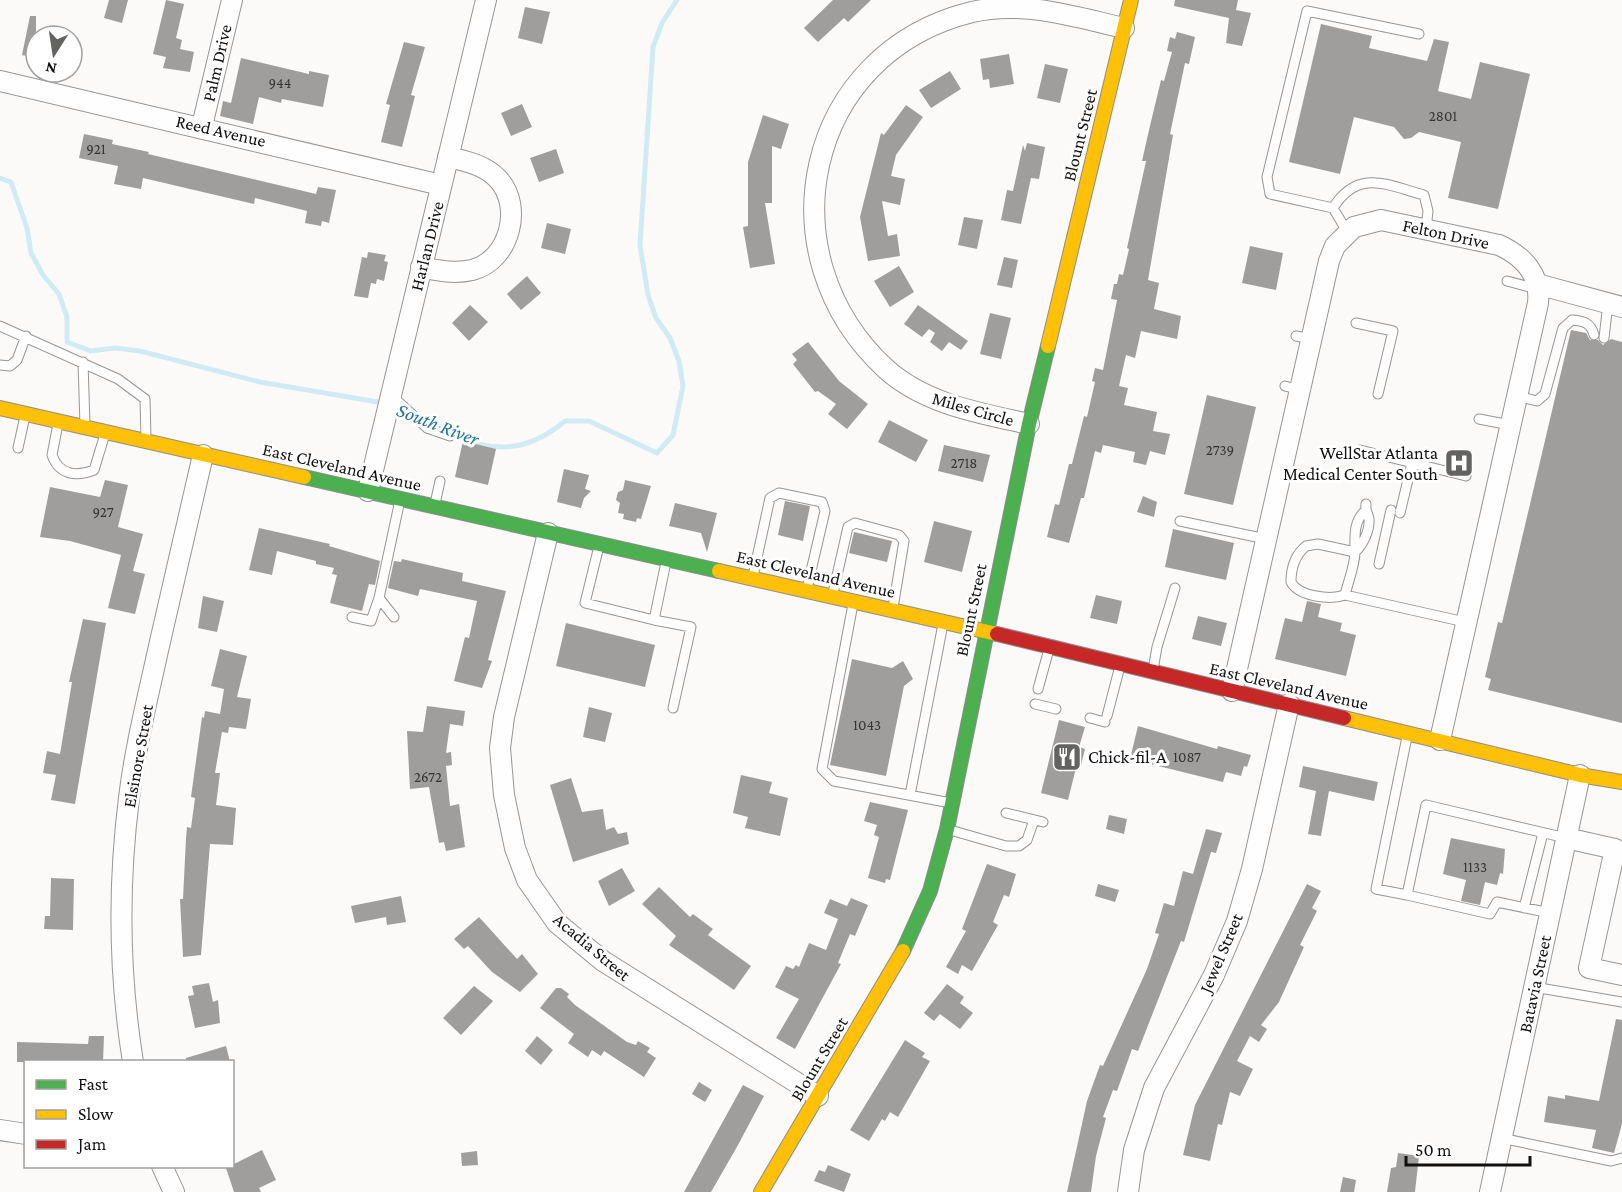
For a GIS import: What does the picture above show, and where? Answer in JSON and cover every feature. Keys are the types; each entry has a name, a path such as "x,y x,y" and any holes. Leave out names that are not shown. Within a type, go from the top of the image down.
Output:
{"main road":[{"name":"Blount Street","path":"761,1192 899,961 930,891 947,829 985,631 1029,424 1131,0"},
{"name":"East Cleveland Avenue","path":"0,408 943,621 1580,775 1622,782"}],"street":[{"name":"Palm Drive","path":"202,126 232,0"},
{"name":"Harlan Drive","path":"368,491 486,0"},
{"name":"Miles Circle","path":"1029,424 962,409 926,396 888,371 856,338 831,296 817,253 813,207 820,159 835,118 861,78 896,46 934,24 974,12 1018,8 1049,11 1124,28"},
{"name":"Reed Avenue","path":"0,81 202,126 441,184"},
{"path":"421,267 443,272 474,270 497,255 509,234 509,204 499,180 478,166 448,157"},
{"name":"Felton Drive","path":"1348,233 1354,227 1381,220 1498,245 1515,252 1530,267 1538,286"},
{"path":"1232,691 1266,539 1292,388 1304,338 1335,246 1348,233"},
{"path":"1440,740 1517,396 1538,286 1615,305"},
{"name":"Elsinore Street","path":"133,1060 127,1026 121,944 123,859 129,797 139,736 203,455"},
{"name":"Acadia Street","path":"548,532 504,717 500,748 504,795 515,848 527,880 557,923 603,961 818,1096"},
{"name":"Jewel Street","path":"1128,1192 1134,1150 1154,1088 1214,975 1237,921 1252,869 1289,704"},
{"name":"Batavia Street","path":"1490,1192 1580,775"},
{"path":"1566,838 1619,845 1589,968 1622,975"},
{"path":"0,1130 24,1134"},
{"path":"162,1168 174,1192"}],"lane":[{"path":"1348,233 1333,208 1270,194 1267,177 1307,11 1419,34"},
{"path":"1333,208 1342,194 1370,181 1424,195 1428,211 1426,229"},
{"path":"1507,281 1538,286"},
{"path":"1604,338 1615,305"},
{"path":"1517,396 1537,401 1545,394 1563,328 1572,320 1585,321 1592,328 1594,335"},
{"path":"1356,323 1393,331 1378,394"},
{"path":"0,326 118,379 144,399 146,442"},
{"path":"0,365 10,366 17,360 26,336"},
{"path":"83,362 85,428"},
{"path":"391,394 427,428 450,436"},
{"path":"18,448 26,414"},
{"path":"1479,419 1510,425"},
{"path":"59,422 52,455 60,469 75,474 94,470 105,433"},
{"path":"1360,450 1466,476"},
{"path":"1378,564 1412,463"},
{"path":"434,507 440,481"},
{"path":"752,579 770,498 779,492 822,502 825,510 807,591"},
{"path":"351,616 370,621 379,598 401,499"},
{"path":"1345,595 1355,552 1353,543 1359,517 1366,508"},
{"path":"1180,521 1266,539"},
{"path":"832,597 849,527 855,523 899,535 904,541 892,610"},
{"path":"600,544 585,603 690,627 673,708"},
{"path":"1355,552 1318,544 1306,546 1295,559 1291,573 1294,588 1302,592 1336,598 1345,595 1465,622"},
{"path":"654,620 667,559"},
{"path":"1153,672 1157,647 1175,588"},
{"path":"379,598 394,617"},
{"path":"854,601 822,769 834,781 952,804"},
{"path":"910,795 943,621"},
{"path":"1038,689 1049,647"},
{"path":"1090,718 1106,719 1120,664"},
{"path":"1035,704 1056,709"},
{"path":"1408,732 1376,889 1490,914 1497,902 1550,912"},
{"path":"1407,895 1426,806 1566,838"},
{"path":"947,829 1006,846 1019,846 1027,840 1039,821 1006,813"},
{"path":"1524,908 1543,833"},
{"path":"1534,987 1622,1002"},
{"path":"1501,1138 1611,1161 1622,1158"}],"building":[{"path":"109,0 128,0 122,23 104,18"},
{"path":"166,0 184,4 176,38 182,40 180,49 194,52 190,72 163,68 166,57 153,54"},
{"path":"833,0 871,0 848,22 844,18 818,42 804,28"},
{"path":"1175,0 1238,0 1236,10 1251,13 1242,46 1226,43 1229,18 1174,6"},
{"path":"525,7 550,12 542,44 518,38"},
{"path":"30,16 36,16 36,24 28,24"},
{"path":"1321,24 1372,36 1369,48 1427,61 1434,39 1449,42 1438,91 1471,99 1480,62 1530,74 1498,209 1448,198 1461,142 1419,132 1411,138 1404,139 1394,127 1354,117 1340,174 1289,162"},
{"path":"1177,32 1195,37 1189,64 1185,63 1170,134 1173,135 1148,280 1159,283 1154,309 1181,316 1177,339 1141,331 1135,358 1126,355 1119,386 1128,388 1124,405 1157,412 1153,431 1170,434 1165,455 1150,451 1146,465 1133,462 1135,452 1103,445 1101,453 1095,451 1084,498 1081,498 1069,543 1047,537 1055,504 1059,505 1069,464 1072,464 1084,416 1087,417 1095,382 1092,381 1095,368 1103,370 1117,300 1111,299 1114,284 1117,284 1119,274 1123,275 1146,161 1142,161 1161,80 1164,81 1172,52 1167,51 1170,37 1175,39"},
{"path":"404,42 425,47 411,95 415,96 402,147 381,142 390,105 386,104"},
{"path":"1009,54 1014,84 990,88 989,79 983,80 980,59"},
{"path":"241,58 309,74 309,71 329,75 323,107 282,99 281,103 259,97 253,124 220,116 223,101 231,103"},
{"path":"1045,64 1068,69 1060,103 1037,98"},
{"path":"950,71 961,89 931,108 919,90"},
{"path":"522,104 532,127 511,136 501,113"},
{"path":"906,105 923,117 896,155 891,176 905,179 900,205 882,201 888,236 897,234 900,256 868,261 860,217 881,133 884,135"},
{"path":"763,115 789,124 781,149 772,146 772,203 765,203 775,264 750,268 743,227 748,226 748,162"},
{"path":"84,134 113,140 112,144 149,152 148,154 316,194 318,187 336,190 329,223 322,221 321,226 305,223 307,211 255,198 254,204 143,178 141,189 114,184 118,166 79,158"},
{"path":"1027,143 1045,147 1039,179 1031,178 1021,224 1001,220 1007,190 1013,191 1023,145 1025,151"},
{"path":"556,149 564,173 539,182 530,158"},
{"path":"964,217 983,220 977,249 958,245"},
{"path":"547,223 571,229 565,254 541,248"},
{"path":"1250,246 1283,253 1276,290 1242,283"},
{"path":"368,252 386,255 384,261 388,262 384,281 377,279 376,284 371,283 368,298 354,296 362,257 367,258"},
{"path":"1004,257 1018,260 1012,288 997,285"},
{"path":"899,266 914,292 890,307 874,281"},
{"path":"527,276 541,293 521,310 507,294"},
{"path":"470,305 488,322 469,341 452,323"},
{"path":"918,305 968,341 961,350 949,342 942,351 930,342 935,333 929,329 922,337 904,324"},
{"path":"990,313 1011,318 1001,359 980,354"},
{"path":"1571,330 1586,333 1590,340 1598,340 1603,345 1611,339 1622,342 1622,723 1488,690 1491,679 1485,677 1498,622 1502,623"},
{"path":"808,342 839,381 868,404 847,429 828,414 836,404 818,391 815,392 793,364 797,360 792,354"},
{"path":"1207,395 1256,407 1233,505 1184,494"},
{"path":"889,420 928,440 916,462 878,442"},
{"path":"463,441 496,449 488,485 455,477"},
{"path":"944,445 990,455 983,482 938,471"},
{"path":"564,469 589,475 585,489 591,491 584,498 581,508 557,502"},
{"path":"105,480 128,485 118,527 143,534 133,571 145,574 135,614 108,608 121,555 70,541 40,537 50,487 100,497"},
{"path":"625,480 651,486 641,519 637,518 636,522 623,519 624,514 618,513 620,503 616,500 618,492 623,490"},
{"path":"1143,496 1157,502 1154,517 1137,512"},
{"path":"785,501 810,506 803,541 778,535"},
{"path":"675,503 717,513 707,552 701,533 669,526"},
{"path":"934,521 972,531 962,572 924,562"},
{"path":"259,528 330,544 329,546 380,561 375,585 369,584 362,611 330,603 337,575 332,574 334,568 316,564 316,561 277,551 272,575 249,570"},
{"path":"1173,529 1234,543 1226,580 1165,567"},
{"path":"854,532 892,541 887,562 849,553"},
{"path":"402,559 463,573 462,581 506,591 488,660 492,661 482,688 454,681 465,637 469,638 477,601 420,589 418,596 388,588 394,561 401,562"},
{"path":"1096,595 1122,601 1117,624 1090,618"},
{"path":"203,596 224,601 217,632 198,628"},
{"path":"1307,601 1321,604 1318,617 1342,623 1340,631 1356,635 1346,676 1275,659 1285,618 1302,622"},
{"path":"1198,616 1227,623 1221,646 1192,639"},
{"path":"83,619 106,623 75,804 51,800 56,775 43,773 47,751 60,754 72,682 69,682"},
{"path":"566,623 655,645 645,687 556,666"},
{"path":"220,649 247,656 237,697 251,699 246,729 229,727 228,733 222,732 215,773 220,773 216,805 236,808 233,845 210,844 201,955 183,957 180,899 183,899 187,827 191,828 195,798 191,797 202,717 204,718 205,711 220,714 224,689 211,686"},
{"path":"852,659 892,668 903,661 913,679 904,686 886,776 830,765"},
{"path":"427,706 465,711 463,726 450,724 446,753 451,752 452,765 446,766 450,806 459,804 465,847 446,851 444,842 439,843 429,787 410,789 407,731 423,732"},
{"path":"589,707 612,713 605,742 583,737"},
{"name":"Chick-fil-A","path":"1059,720 1085,727 1079,747 1085,749 1081,765 1077,764 1068,800 1041,793"},
{"path":"1138,726 1217,749 1218,746 1251,755 1241,776 1226,772 1223,782 1130,759"},
{"path":"1303,766 1378,782 1374,801 1329,791 1321,836 1308,834 1316,791 1299,787"},
{"path":"741,775 772,782 769,793 788,798 780,836 745,828 748,817 733,813"},
{"path":"571,778 582,812 603,809 606,830 614,827 618,834 627,832 629,844 573,862 550,785"},
{"path":"870,802 908,810 890,880 886,879 885,883 868,878 879,837 874,835 877,825 864,821"},
{"path":"1109,815 1127,819 1124,834 1106,829"},
{"path":"1206,829 1222,833 1216,853 1211,852 1184,942 1181,941 1138,1051 1132,1049 1117,1091 1113,1090 1103,1117 1106,1118 1096,1156 1091,1192 1067,1192 1087,1101 1100,1065 1103,1066 1147,969 1159,934 1155,933 1164,903 1174,906 1183,871 1193,874"},
{"path":"1451,838 1505,849 1503,874 1500,873 1497,885 1485,882 1480,905 1461,901 1466,880 1443,874"},
{"path":"987,864 1016,874 1009,897 1004,895 993,922 998,925 972,971 962,965 958,974 946,967 966,931 962,929"},
{"path":"622,868 635,891 609,906 598,881"},
{"path":"51,878 74,879 73,930 44,929 45,916 50,916"},
{"path":"1098,884 1119,890 1115,902 1095,896"},
{"path":"1307,884 1321,891 1312,908 1317,911 1300,945 1304,947 1279,1002 1261,1025 1267,1029 1259,1042 1250,1036 1237,1061 1253,1069 1240,1096 1230,1092 1222,1125 1218,1124 1210,1161 1183,1155 1195,1105"},
{"path":"659,887 690,917 693,914 713,929 708,935 751,966 734,990 669,945 676,936 642,904"},
{"path":"401,896 406,922 387,925 386,917 355,923 351,906"},
{"path":"851,898 868,905 855,936 850,934 838,963 841,964 795,1049 776,1038 799,999 775,987 786,966 793,969 796,965 799,967 809,943 826,950 838,919 824,913 830,899 847,906"},
{"path":"479,917 517,959 522,954 538,974 520,992 492,972 468,946 464,949 454,939"},
{"path":"209,983 213,1002 218,1000 220,1023 195,1028 188,996 194,995 192,986"},
{"path":"947,984 964,997 960,1003 973,1013 960,1029 940,1014 934,1021 924,1013"},
{"path":"474,986 493,1001 461,1035 443,1018"},
{"path":"556,988 561,988 569,994 567,997 575,1005 627,1042 636,1045 638,1041 650,1048 647,1052 656,1058 644,1077 604,1051 601,1056 592,1050 588,1057 568,1043 574,1034 540,1008"},
{"path":"1616,1019 1622,1020 1622,1124 1614,1153 1592,1148 1596,1130 1544,1122 1548,1096 1565,1099 1565,1095 1599,1101"},
{"path":"89,1036 104,1036 103,1060 24,1060 24,1062 17,1062 17,1042 88,1044"},
{"path":"537,1036 553,1050 541,1065 525,1051"},
{"path":"905,1040 925,1053 922,1057 930,1061 898,1117 890,1112 885,1121 882,1119 869,1141 850,1130"},
{"path":"226,1046 230,1060 186,1060 186,1058"},
{"path":"699,1082 712,1090 705,1102 692,1094"},
{"path":"743,1085 764,1096 738,1145 711,1192 684,1192"},
{"path":"262,1150 276,1180 259,1188 261,1192 234,1192 226,1168 234,1168 234,1164"},
{"path":"477,1151 478,1165 462,1166 461,1153"},
{"path":"1398,1153 1419,1156 1415,1192 1387,1192 1391,1168 1396,1167"},
{"path":"828,1165 851,1174 844,1192 814,1181 819,1170 825,1172"},
{"path":"1343,1177 1356,1180 1354,1192 1340,1192"}],"waterway":[{"name":"South River","path":"449,434 495,447 510,447 537,439 565,421 589,421 657,453 673,435 683,386 679,361 670,338 656,318 648,295 640,245 653,47 662,23 677,0"},
{"name":"South River","path":"0,178 11,182 27,228 31,253 43,275 59,294 67,317 67,342 91,351 115,348 140,351 260,382 384,403"},
{"name":"South River","path":"418,416 441,429"}],"traffic: fast":[{"path":"903,951 930,891 947,829 1029,424 1048,346"},
{"path":"304,477 719,571"}],"traffic: slow":[{"path":"1048,346 1131,0"},
{"path":"0,408 304,477"},
{"path":"719,571 997,634"},
{"path":"1344,718 1580,775 1622,782"},
{"path":"761,1192 903,951"}],"traffic: jam":[{"path":"997,634 1344,718"}],"place":[{"name":"WellStar Atlanta Medical Center South","path":"1459,463"},
{"name":"Chick-fil-A","path":"1067,757"}]}
